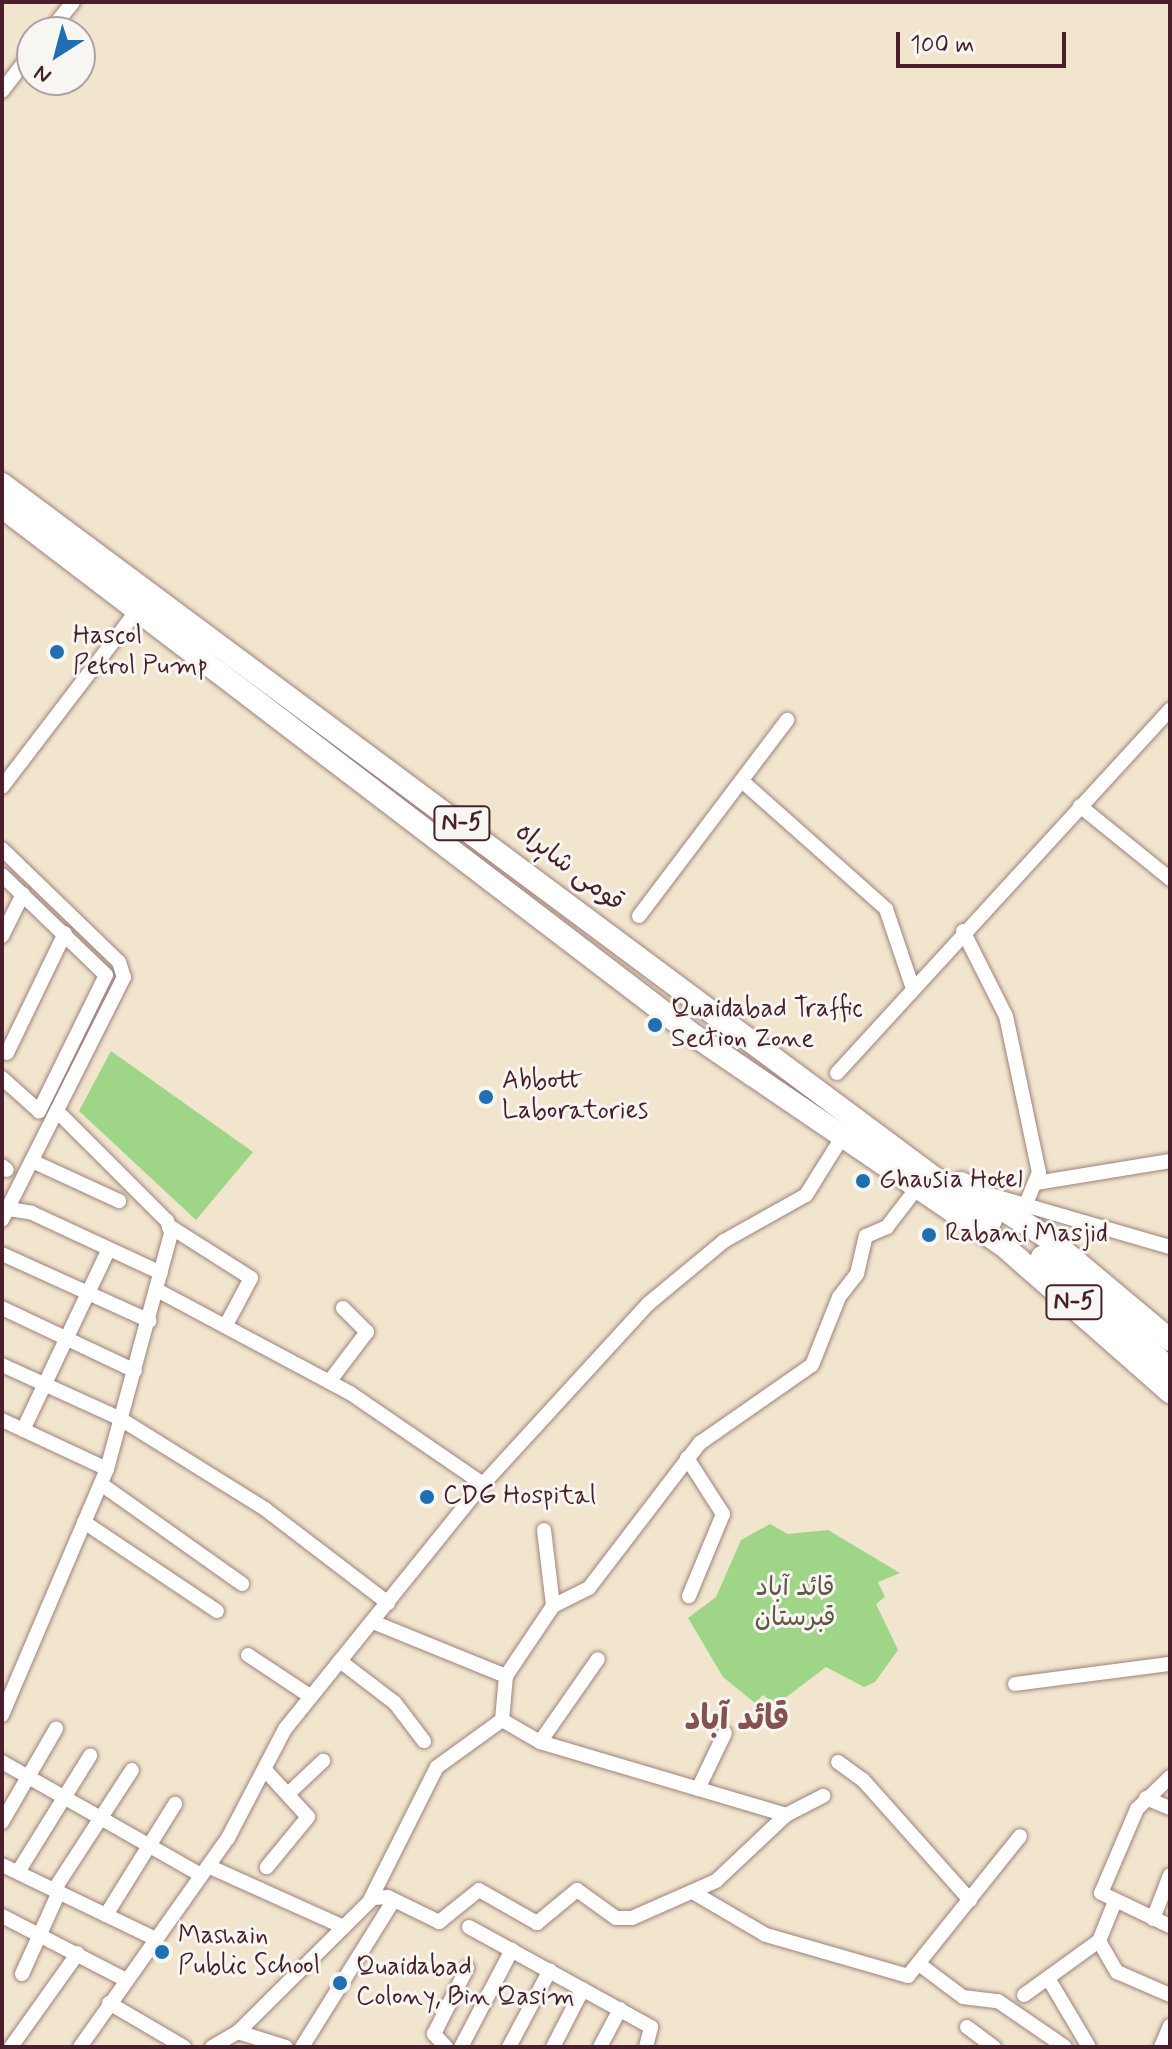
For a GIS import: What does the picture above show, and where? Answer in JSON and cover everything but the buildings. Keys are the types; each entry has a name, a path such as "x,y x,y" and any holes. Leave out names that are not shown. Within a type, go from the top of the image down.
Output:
{"highway":[{"name":"قومی شاہراہ","path":"2,484 920,1164 977,1218"},
{"name":"N-5","path":"2,507 139,608 407,820 841,1139 912,1190 977,1218 1086,1291 1170,1369"},
{"path":"920,1164 978,1191 1100,1277 1170,1340"},
{"path":"912,1190 1070,1315 1170,1409"},
{"name":"N-5","path":"977,1218 1078,1305 1170,1392"}],"street":[{"path":"2,91 16,73"},
{"path":"2,787 139,608"},
{"path":"837,1073 912,986 1170,709"},
{"path":"639,916 787,720"},
{"path":"742,781 886,909 912,986"},
{"path":"1080,806 1170,879"},
{"path":"2,849 123,968 122,985 4,1212 32,1213 161,1273"},
{"path":"2,875 106,975 39,1111 2,1078"},
{"path":"2,936 23,894"},
{"path":"963,931 1006,1016 1036,1183 1026,1205"},
{"path":"7,1053 65,933"},
{"path":"57,1111 169,1226 251,1278 226,1325"},
{"path":"80,2047 124,1979 204,1871 310,1696 483,1484 648,1304 724,1241 806,1195 841,1139"},
{"path":"32,1161 119,1201"},
{"path":"1036,1183 1170,1161"},
{"path":"212,2047 238,2032 369,1902 437,1767 502,1720 506,1676 553,1606 589,1588 687,1458 727,1417 812,1365 839,1297 857,1274 866,1236 887,1227 912,1190"},
{"path":"978,1191 1170,1247"},
{"path":"2,1715 107,1469 119,1418 150,1321 169,1226"},
{"path":"23,1430 109,1249"},
{"path":"2,1254 150,1321"},
{"path":"157,1290 329,1382 483,1484"},
{"path":"2,1308 135,1371"},
{"path":"329,1382 367,1332 343,1308"},
{"path":"2,1365 119,1418 265,1509 388,1603"},
{"path":"2,1420 107,1469"},
{"path":"687,1458 723,1514 689,1596"},
{"path":"101,1484 242,1584"},
{"path":"84,1522 217,1611"},
{"path":"544,1530 553,1606"},
{"path":"373,1622 506,1676"},
{"path":"248,1655 310,1696"},
{"path":"540,1742 598,1659"},
{"path":"340,1661 395,1703 424,1741"},
{"path":"1015,1684 1170,1664"},
{"path":"502,1720 540,1742 786,1815"},
{"path":"2,1822 56,1729"},
{"path":"698,1789 725,1733"},
{"path":"18,1872 90,1756"},
{"path":"289,1793 323,1761"},
{"path":"2,1762 149,1847 344,1927"},
{"path":"838,1762 970,1900"},
{"path":"22,1974 57,1891 132,1770"},
{"path":"266,1771 289,1793 308,1819 267,1867"},
{"path":"1170,1777 1146,1798 1101,1893 1114,1904 1170,1926"},
{"path":"369,1902 381,1896 439,1922 479,1890 537,1923 570,1890 616,1918 696,1894 786,1815 823,1796"},
{"path":"1146,1798 1170,1808"},
{"path":"106,1915 175,1804"},
{"path":"696,1894 766,1935 821,1955 903,1977 919,1964 1020,1836"},
{"path":"2,1865 154,1938"},
{"path":"1153,1919 1170,1875"},
{"path":"302,2047 394,1900"},
{"path":"1024,1995 1099,1941 1114,1904"},
{"path":"2,1916 124,1979"},
{"path":"469,1927 651,2027 646,2047"},
{"path":"1099,1941 1117,1972 1170,1995"},
{"path":"461,2047 512,1950"},
{"path":"11,2047 78,1953"},
{"path":"919,1964 963,1997 993,1998 1065,2047"},
{"path":"446,2047 434,2034 467,1968"},
{"path":"509,2047 550,1970"},
{"path":"1048,1978 1089,2047"},
{"path":"553,2047 583,1989"},
{"path":"109,2003 184,2047"},
{"path":"600,2047 620,2009"},
{"path":"1161,2047 1170,2026"},
{"path":"967,2027 994,2047"},
{"path":"238,2032 286,2047"},
{"path":"1034,2047 1043,2033"}],"green space":[{"path":"111,1051 253,1152 196,1220 79,1111"},
{"name":"قائد آباد قبرستان","path":"770,1524 788,1534 828,1530 900,1573 878,1582 885,1597 876,1604 898,1650 875,1682 864,1687 826,1667 776,1705 763,1695 755,1703 723,1677 688,1618 716,1597 741,1540"}],"place":[{"name":"Hascol Petrol Pump","path":"57,652"},
{"name":"Quaidabad Traffic Section Zone","path":"655,1025"},
{"name":"Abbott Laboratories","path":"486,1097"},
{"name":"Ghausia Hotel","path":"863,1181"},
{"name":"Rabani Masjid","path":"929,1235"},
{"name":"CDG Hospital","path":"427,1497"},
{"name":"Mashain Public School","path":"162,1952"},
{"name":"Quaidabad Colony, Bin Qasim","path":"340,1983"}],"district":[{"name":"قائد آباد","path":"737,1720"}]}
